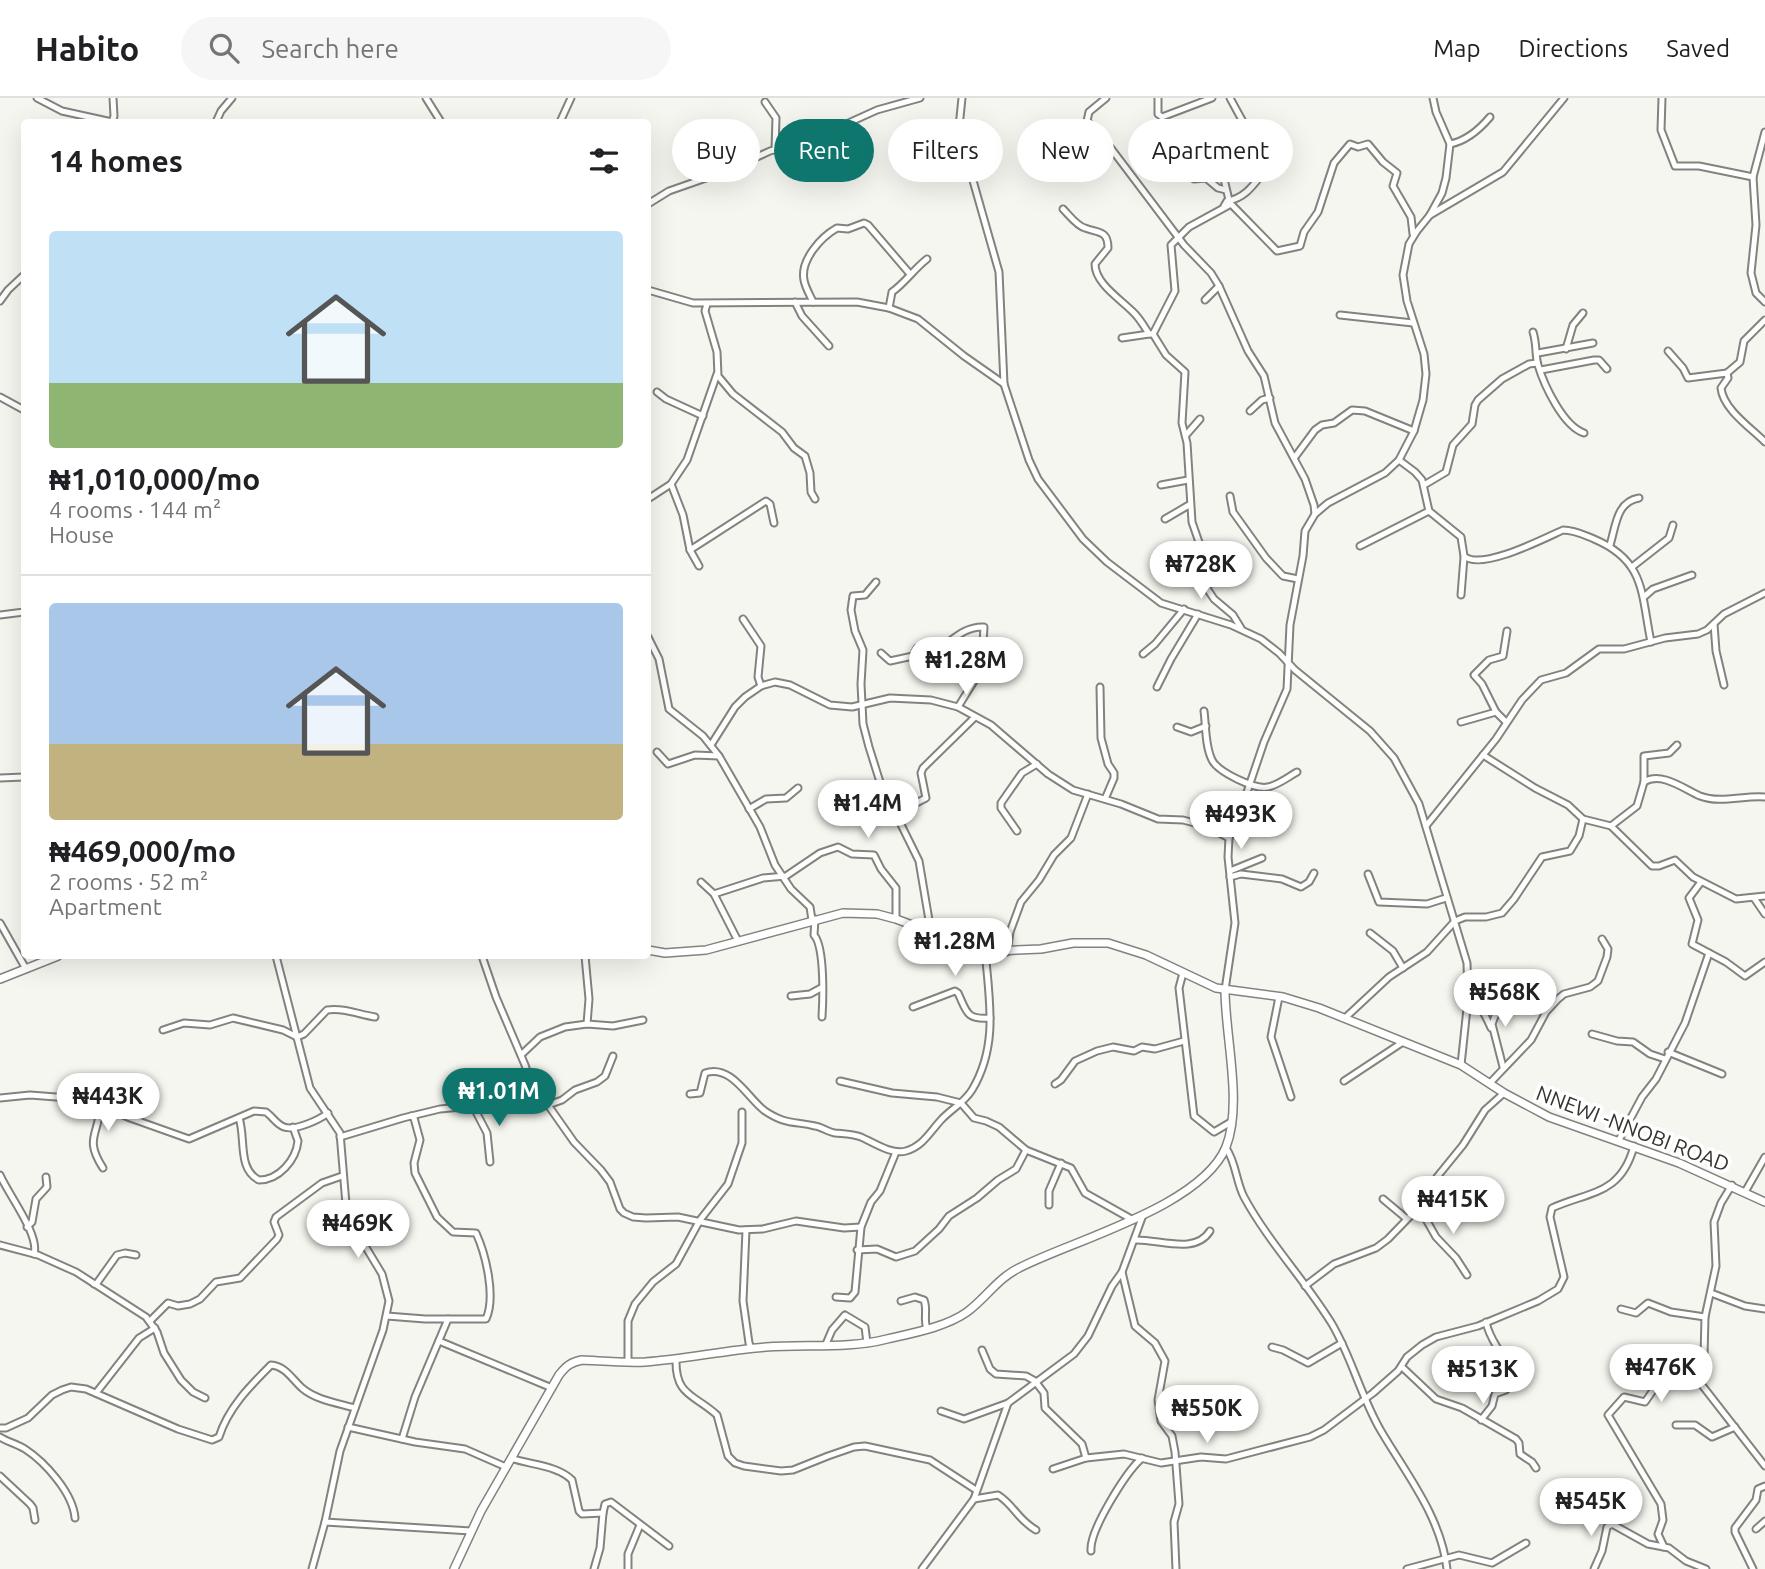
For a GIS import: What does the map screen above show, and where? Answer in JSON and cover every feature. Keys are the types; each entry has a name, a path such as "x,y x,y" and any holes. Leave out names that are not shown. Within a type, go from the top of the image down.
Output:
{"main road":[{"name":"NNEWI -NNOBI ROAD","path":"651,950 706,950 843,913 895,919 985,950 1007,952 1073,943 1108,943 1146,955 1182,973 1224,989 1279,996 1345,1018 1461,1065 1549,1118 1619,1140 1731,1185 1765,1202"},
{"path":"0,979 51,959"},
{"path":"454,1569 471,1531 562,1370 574,1362 676,1359 751,1348 867,1343 927,1329 964,1314 1003,1278 1019,1268 1133,1220 1201,1179 1226,1148 1231,1122 1233,1093 1224,989"}],"street":[{"path":"37,98 62,111 98,119"},
{"path":"113,98 113,119"},
{"path":"217,119 232,98"},
{"path":"426,98 439,119"},
{"path":"560,119 571,98"},
{"path":"857,119 877,110 920,98"},
{"path":"962,98 960,142 999,272 1004,384 1038,479 1083,539 1151,597 1161,603 1241,628 1261,639 1382,744 1408,782 1426,826 1467,963 1468,999 1461,1065"},
{"path":"1106,98 1088,112 1087,121 1178,237 1205,265 1219,286 1248,351 1264,376 1275,423 1294,457 1314,505 1315,514"},
{"path":"1158,98 1158,114 1161,117 1212,98"},
{"path":"1230,98 1241,119"},
{"path":"1224,989 1235,923 1229,838 1264,741 1287,690 1290,625 1305,531 1315,514 1328,503 1385,473 1399,460 1414,431 1423,400 1426,374 1424,354 1413,323 1403,275 1413,237 1430,215 1444,188 1450,144 1433,98"},
{"path":"1430,215 1503,172 1564,98"},
{"path":"1662,98 1661,130 1675,166 1699,166 1753,177"},
{"path":"765,102 776,119"},
{"path":"1450,144 1482,127 1490,117"},
{"path":"1765,132 1753,177 1756,225 1751,274 1756,293 1765,302"},
{"path":"1226,203 1236,207 1277,251 1300,246 1304,232 1318,212 1334,163 1348,145 1358,147 1368,144 1397,173 1393,186 1411,217 1413,237"},
{"path":"651,202 670,191 774,150"},
{"path":"1756,160 1765,163"},
{"path":"1210,182 1226,190"},
{"path":"1225,182 1226,203"},
{"path":"1151,334 1175,291 1171,249 1178,237 1226,203 1242,197 1255,182"},
{"path":"1063,209 1083,228 1101,232 1106,237 1108,248 1095,264 1096,272 1106,287 1133,311 1174,363 1185,372 1182,423 1186,435 1192,522 1202,548 1208,590 1214,599 1233,615 1241,628"},
{"path":"813,302 804,280 804,266 822,238 836,228 848,229 864,223 868,225 910,274"},
{"path":"890,308 892,292 927,259"},
{"path":"0,302 8,289 21,278"},
{"path":"1205,300 1219,286"},
{"path":"651,291 707,304 857,302 890,308 918,319 1004,384"},
{"path":"795,302 802,316 829,346"},
{"path":"694,303 706,316"},
{"path":"651,497 671,484 687,460 718,372 717,352 706,316 707,304"},
{"path":"1566,349 1573,325 1583,313"},
{"path":"1339,315 1413,323"},
{"path":"1668,351 1688,378 1727,373 1740,362 1744,341 1765,320"},
{"path":"1533,332 1538,353 1537,363 1555,404 1571,425 1584,433"},
{"path":"1122,338 1151,334"},
{"path":"1538,353 1593,343"},
{"path":"1541,370 1594,359 1599,360 1607,369"},
{"path":"1424,485 1446,472 1453,445 1472,424 1478,400 1502,379 1529,364 1537,363"},
{"path":"718,372 733,394 782,432 807,459 811,492 815,499"},
{"path":"1727,373 1728,378 1721,387 1724,397 1739,418 1765,442"},
{"path":"657,392 703,416"},
{"path":"0,397 21,408"},
{"path":"1250,411 1262,400 1270,398"},
{"path":"1294,457 1315,430 1322,425 1334,423 1352,410 1365,411 1414,431"},
{"path":"1186,435 1200,419"},
{"path":"1399,460 1415,472 1424,485 1429,510 1458,532 1462,540 1464,556 1461,596"},
{"path":"1161,485 1188,480"},
{"path":"671,484 683,515 691,550 699,566"},
{"path":"1230,496 1233,512 1266,558 1283,576 1298,579"},
{"path":"1611,545 1620,510 1630,499 1639,498"},
{"path":"691,550 766,501 770,504 774,523"},
{"path":"1165,519 1189,505"},
{"path":"1360,546 1429,510"},
{"path":"1632,567 1669,538 1673,525"},
{"path":"1464,556 1470,560 1486,561 1563,530 1573,530 1611,545 1632,567 1645,596 1651,642"},
{"path":"1645,596 1654,589 1692,575"},
{"path":"876,582 865,595 853,596 852,601 855,631 863,650 861,684 869,747 880,782 919,861 931,932"},
{"path":"1426,826 1541,680 1566,673 1599,649 1624,649 1698,634 1707,630 1724,614 1765,593"},
{"path":"1143,653 1155,644 1184,609"},
{"path":"0,615 21,612"},
{"path":"1157,688 1198,614"},
{"path":"743,619 761,646 758,677 761,686"},
{"path":"1714,624 1716,651 1724,685"},
{"path":"881,653 890,661 913,656 917,648 936,651 953,636 983,626 980,666 972,687 958,707"},
{"path":"1506,722 1496,712 1482,684 1474,675 1489,660 1503,656 1507,631"},
{"path":"651,643 659,659 669,709 673,715 693,728 719,756 765,838 782,877 791,889 808,902 814,935 818,940 822,1017"},
{"path":"711,745 734,707 761,686 775,682 784,683 830,705 863,706 890,698 915,699 958,707 1001,732 1037,764 1073,790 1158,819 1183,820 1206,826 1229,838"},
{"path":"1100,687 1101,738 1108,764 1114,773 1112,786 1105,799"},
{"path":"1204,711 1209,753 1216,767 1261,788 1272,786 1297,772"},
{"path":"1461,722 1496,712"},
{"path":"897,813 926,798 921,773 923,768 975,717"},
{"path":"1177,727 1191,732 1206,726"},
{"path":"1611,826 1637,806 1644,782 1644,756 1669,753 1676,745"},
{"path":"657,751 665,763 670,764 695,755 719,756"},
{"path":"1483,755 1568,805 1583,819 1611,826 1652,866 1675,860 1701,882 1739,901 1765,896"},
{"path":"1017,831 1001,808 1001,803 1022,773 1037,764"},
{"path":"0,778 21,777"},
{"path":"1644,782 1651,779 1664,781 1714,799 1765,797"},
{"path":"749,809 766,799 786,798 798,788"},
{"path":"1007,952 1010,932 1021,902 1054,855 1071,838 1088,794"},
{"path":"1345,1018 1381,984 1427,952 1455,921 1465,917 1486,917 1502,913 1514,900 1542,857 1570,851 1580,836 1583,819"},
{"path":"714,894 762,878 782,877 838,847 852,854 872,854 896,888 895,919"},
{"path":"1230,874 1262,858"},
{"path":"1230,874 1282,879 1301,887 1309,882 1314,873"},
{"path":"1368,874 1379,902 1427,904 1446,898"},
{"path":"702,882 714,894 738,941"},
{"path":"1701,882 1689,898 1698,920 1691,942 1745,976 1765,962"},
{"path":"1754,898 1765,914"},
{"path":"0,923 26,969"},
{"path":"1370,933 1393,951 1403,968"},
{"path":"1490,1083 1531,1040 1546,1012 1558,999 1564,994 1590,987 1598,981 1608,949 1602,939"},
{"path":"690,1094 700,1093 707,1072 728,1076 744,1088 763,1110 792,1124 814,1125 831,1132 855,1135 895,1152 920,1144 972,1090 989,1050 990,1018 985,950"},
{"path":"1619,1140 1642,1097 1656,1079 1685,1023 1709,953"},
{"path":"277,959 310,1088 341,1137 347,1216 386,1284 389,1301 374,1357 340,1451 312,1569"},
{"path":"483,959 529,1080 567,1133 610,1182 616,1201 624,1213 632,1217 700,1220 746,1230 796,1221 844,1228 861,1227"},
{"path":"585,959 589,999 587,1024"},
{"path":"1182,973 1179,989 1194,1116 1214,1132 1231,1122"},
{"path":"791,996 810,994 821,988"},
{"path":"913,1007 957,991 970,1016 990,1018"},
{"path":"1492,1028 1495,1016 1514,991"},
{"path":"1279,996 1271,1037 1291,1097"},
{"path":"1468,999 1483,1012 1492,1028 1503,1067"},
{"path":"163,1031 184,1023 210,1025 233,1018 283,1030 297,1037 304,1034 327,1010 344,1008 375,1017"},
{"path":"521,1055 540,1037 565,1027 587,1024 613,1026 643,1020"},
{"path":"1592,1034 1637,1043 1650,1054 1665,1059"},
{"path":"1055,1084 1062,1080 1075,1061 1097,1051 1113,1047 1134,1051 1142,1047 1155,1049 1184,1041"},
{"path":"1345,1081 1403,1042"},
{"path":"1668,1052 1723,1074"},
{"path":"548,1105 605,1076 613,1056"},
{"path":"341,1137 411,1116 495,1101 529,1080"},
{"path":"841,1081 892,1093 937,1097 961,1103 974,1118 999,1127 1026,1150 1062,1163 1075,1172 1085,1193 1133,1220"},
{"path":"1305,1286 1334,1264 1376,1248 1407,1219 1419,1207 1485,1110 1504,1093"},
{"path":"0,1098 30,1095 69,1098 83,1096 141,1122 189,1139 261,1111 270,1114 280,1125 293,1128 328,1114"},
{"path":"100,1104 99,1121 92,1142 103,1168"},
{"path":"473,1107 487,1133 490,1162"},
{"path":"628,1362 628,1321 635,1304 653,1282 676,1264 700,1220 728,1184 742,1143 742,1112"},
{"path":"387,1316 448,1320 487,1319 489,1303 486,1258 476,1233 453,1232 437,1217 415,1173 414,1163 419,1140 416,1121 411,1116"},
{"path":"239,1118 243,1132 242,1156 251,1174 259,1180 276,1176 292,1158 298,1141 293,1128"},
{"path":"1053,1469 1086,1458 1124,1454 1161,1463 1201,1457 1226,1459 1310,1437 1324,1430 1402,1367 1413,1351 1436,1337 1462,1332 1538,1301 1561,1286 1564,1277 1550,1217 1552,1208 1591,1195 1615,1180 1628,1166 1634,1146"},
{"path":"1226,1148 1244,1197 1342,1343 1371,1414 1429,1510 1446,1557 1447,1569"},
{"path":"857,1250 877,1249 896,1257 915,1251 949,1216 1016,1169 1026,1150"},
{"path":"836,1297 850,1298 855,1292 861,1227 880,1191 895,1152"},
{"path":"1745,1192 1765,1157"},
{"path":"1049,1205 1049,1191 1062,1163"},
{"path":"0,1175 27,1227 35,1251"},
{"path":"150,1321 167,1303 178,1306 190,1304 216,1282 232,1281 247,1273 277,1239 279,1235 274,1222 276,1217 322,1183 342,1176"},
{"path":"27,1227 32,1222 36,1199 47,1187 46,1177"},
{"path":"1698,1380 1704,1356 1705,1317 1717,1255 1714,1222 1731,1185"},
{"path":"1383,1199 1407,1219"},
{"path":"1419,1207 1436,1237 1456,1258 1467,1275"},
{"path":"941,1411 964,1419 1008,1403 1080,1347 1122,1272 1143,1215"},
{"path":"746,1230 743,1301 748,1343 751,1348"},
{"path":"1135,1240 1196,1243 1206,1239 1210,1231"},
{"path":"0,1245 35,1251 87,1278 137,1311 155,1328 164,1353 181,1380 193,1392 205,1398"},
{"path":"94,1284 117,1255 136,1255"},
{"path":"1122,1272 1135,1326 1155,1343 1165,1361 1159,1384 1159,1412 1161,1421 1174,1440 1179,1504 1174,1522 1176,1569"},
{"path":"1711,1293 1745,1306 1765,1309"},
{"path":"901,1301 915,1297 925,1300 924,1320 927,1329"},
{"path":"1621,1309 1633,1314 1648,1303 1671,1312 1705,1317"},
{"path":"827,1344 832,1330 845,1315 864,1327 867,1343"},
{"path":"402,1439 415,1397 448,1320"},
{"path":"1481,1420 1492,1406 1495,1394 1506,1390 1508,1380 1504,1358 1486,1322"},
{"path":"96,1393 139,1338 155,1328"},
{"path":"439,1340 552,1388"},
{"path":"1272,1347 1308,1363 1342,1343"},
{"path":"982,1350 986,1362 996,1374 1026,1376 1035,1381 1044,1393 1045,1408 1082,1444 1086,1458"},
{"path":"676,1359 680,1386 717,1415 728,1456 739,1465 781,1471 793,1470 841,1452 865,1447 930,1460 976,1490"},
{"path":"0,1428 28,1418 52,1395 78,1387 178,1429 212,1440 219,1437 228,1415 246,1391 271,1366 282,1368 307,1392 324,1400 355,1408"},
{"path":"1402,1367 1433,1397 1462,1408 1516,1439 1520,1454 1536,1468"},
{"path":"1664,1546 1658,1534 1664,1520 1661,1504 1608,1415 1624,1397 1645,1402 1667,1370 1698,1380 1765,1466"},
{"path":"922,1569 974,1499 1008,1403"},
{"path":"1676,1425 1695,1425 1712,1437 1735,1427"},
{"path":"348,1427 465,1449 506,1467"},
{"path":"0,1437 26,1450 46,1466 72,1502 75,1518"},
{"path":"511,1458 569,1476 580,1513 603,1513"},
{"path":"1091,1551 1091,1539 1099,1521 1133,1466 1142,1458"},
{"path":"0,1476 30,1504 35,1520"},
{"path":"1753,1569 1735,1528 1756,1500 1759,1488 1765,1486"},
{"path":"974,1499 998,1495 1018,1518 1036,1530"},
{"path":"594,1569 607,1502 611,1502 669,1546"},
{"path":"1756,1529 1765,1521"},
{"path":"325,1522 471,1531"},
{"path":"1594,1569 1610,1524 1648,1544 1673,1550 1686,1561 1706,1569"},
{"path":"628,1569 628,1554 640,1525"},
{"path":"1407,1569 1446,1557 1469,1556 1492,1563 1526,1543"}]}
